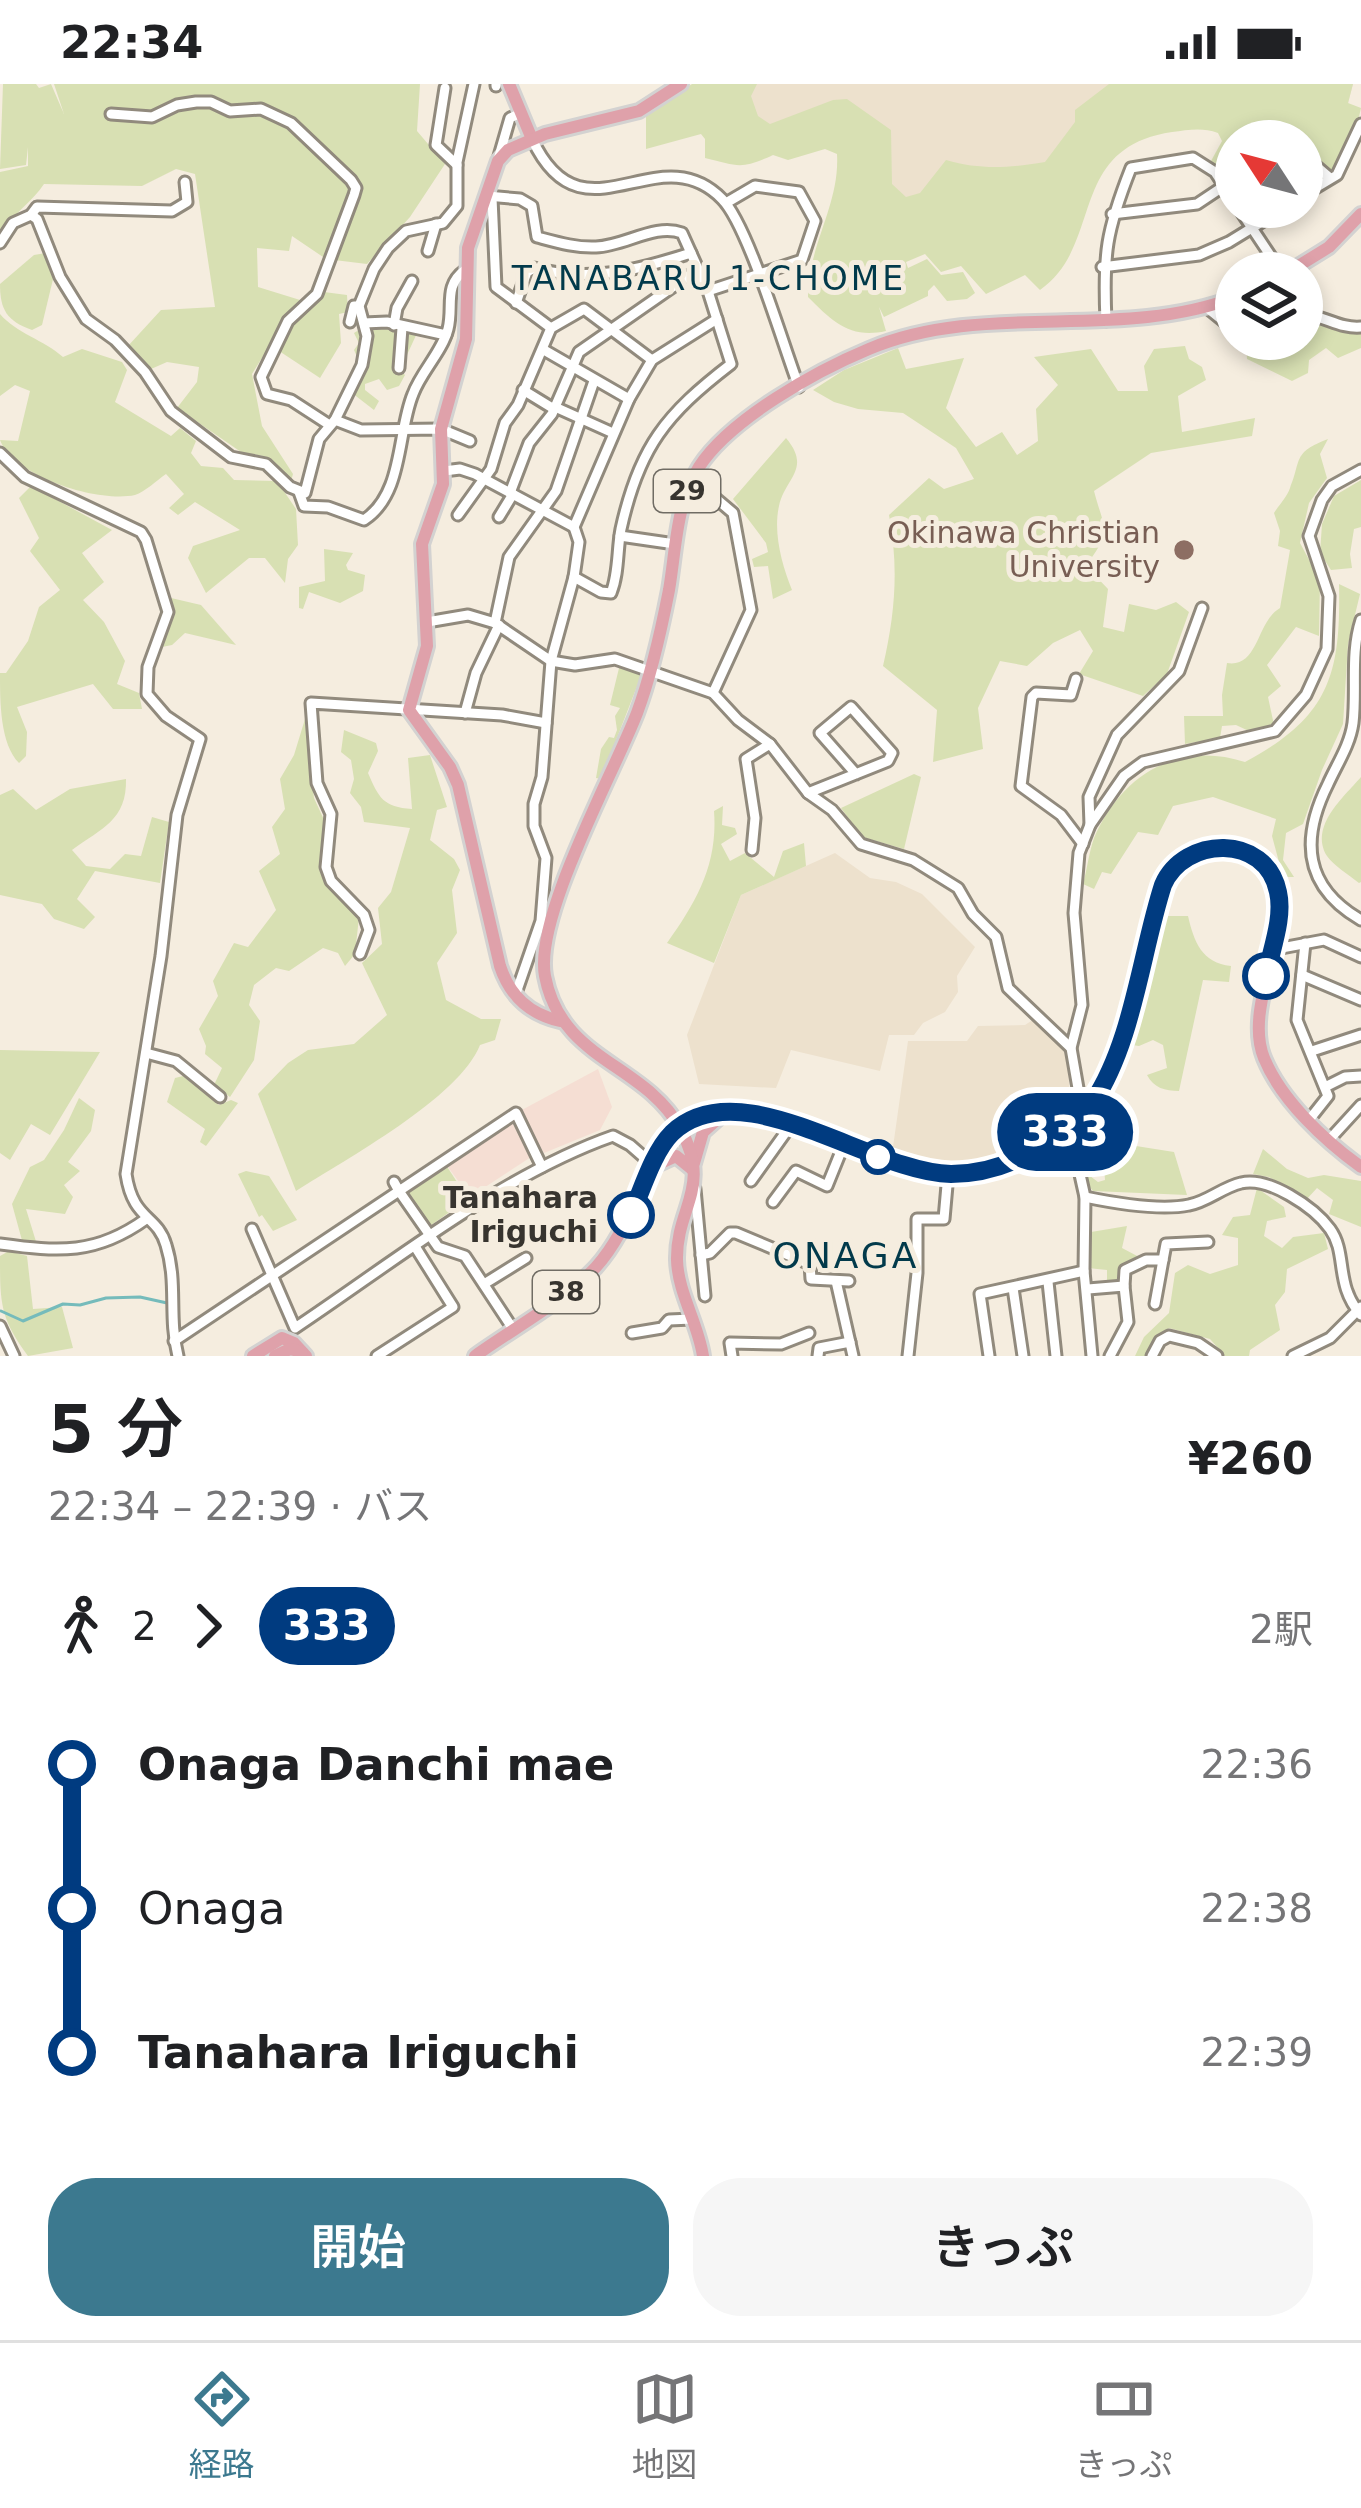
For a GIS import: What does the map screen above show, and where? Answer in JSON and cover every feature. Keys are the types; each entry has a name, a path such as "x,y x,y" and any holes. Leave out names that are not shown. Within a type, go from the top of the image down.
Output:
{"main road":[{"path":"509,84 532,139"},
{"path":"681,84 628,115 571,125 508,150 498,161 490,197 468,248 466,339 441,428 443,484 422,544 426,656 410,710 458,785 500,966 515,997 560,1021 654,1097 680,1127 695,1176"},
{"path":"1320,252 1361,214"},
{"name":"29","path":"560,1021 547,985 541,942 544,922 639,709 690,483 706,456 799,386 864,351 915,335 968,326 1166,317 1215,305"},
{"path":"680,1127 702,1117 734,1112 765,1115 894,1162 948,1174 1016,1161 1083,1117 1112,1068 1163,885 1183,857 1198,849 1220,847 1258,861 1279,893 1259,1018 1262,1054 1275,1080 1356,1163"},
{"path":"703,1356 677,1255 705,1128 734,1112"},
{"name":"38","path":"475,1356 575,1286 612,1247 666,1140 680,1127"},
{"path":"654,1166 676,1156 695,1176"},
{"path":"253,1356 278,1349 289,1339 304,1354"}],"street":[{"path":"350,322 374,269 397,238 452,217 474,84"},
{"path":"445,88 436,145 457,165"},
{"path":"111,114 152,117 177,105 211,102 230,111 261,109 291,122 356,188 317,294 288,321 261,377 268,394 361,430 441,428 470,441"},
{"path":"498,161 510,118 520,113"},
{"path":"1323,182 1344,164 1361,124"},
{"path":"532,139 552,172 583,190 681,177 707,187 726,203 799,386"},
{"path":"1106,321 1102,267 1112,214 1131,168 1193,158 1215,174"},
{"path":"1323,172 1330,178"},
{"path":"0,243 13,223 38,207 172,211 187,202 184,182"},
{"path":"708,291 802,260 814,221 800,192 755,186 726,203"},
{"path":"1112,214 1197,204 1215,191"},
{"path":"551,328 496,287 490,197 532,206 537,237 562,244 596,247 676,229 687,238 731,364 691,394 655,436 627,507 611,593 574,577"},
{"path":"31,215 38,219 60,277 86,319 115,340 145,372 171,411 230,457 266,464 299,492 304,506 328,507 364,520 375,513 400,464 403,427 415,388 446,335 449,288 465,270"},
{"path":"428,251 436,224"},
{"path":"1102,267 1199,255 1252,229 1269,252"},
{"path":"516,303 527,272 534,268 585,277 618,274 692,253"},
{"path":"499,517 535,433 554,408 579,352 698,271"},
{"path":"399,368 397,308 412,281"},
{"path":"299,492 305,493 319,439 362,365 368,336 355,303"},
{"path":"1206,308 1215,315"},
{"path":"458,514 485,481 505,423 551,328 584,309 652,360"},
{"path":"544,922 546,858 534,826 534,804 542,777 551,661 574,577 579,542 574,527 629,399 652,360 717,319"},
{"path":"1323,319 1341,327 1361,327"},
{"path":"364,323 446,335"},
{"path":"544,350 629,399"},
{"path":"465,713 497,624 509,557 556,491 594,381"},
{"path":"523,390 614,433"},
{"path":"0,453 25,477 141,532 168,612 148,667 146,694 166,716 200,739 177,815 126,1174 129,1196 162,1232 169,1252 174,1286 170,1316 178,1356"},
{"path":"444,472 460,469 574,527"},
{"path":"1092,1356 1084,1271 1085,1197 1079,1170 1083,1117 1071,1048 1082,1005 1074,913 1083,844 1090,825 1124,776 1143,762 1275,731 1306,694 1327,649 1329,596 1309,536 1332,486 1361,470"},
{"path":"690,483 733,513 750,596 751,610 713,692"},
{"path":"620,536 675,544"},
{"path":"1090,825 1088,797 1118,735 1179,671 1202,608"},
{"path":"427,622 468,616 497,624 551,661 575,665 616,659 713,692 738,720 770,744 808,793 832,810 861,844 913,860 958,889 996,938 1008,988 1071,1048"},
{"path":"1361,620 1355,640 1353,724 1310,834 1319,882 1342,909 1361,920"},
{"path":"1076,679 1071,695 1036,693 1032,697 1021,786 1051,805 1083,844"},
{"path":"360,954 369,930 364,915 331,881 326,867 331,814 317,783 311,703 546,723"},
{"path":"808,793 856,774 888,761 892,753 851,707 820,733 856,774"},
{"path":"752,850 755,818 746,759 770,744"},
{"path":"1271,950 1324,940 1361,957"},
{"path":"515,997 541,942"},
{"path":"1305,943 1297,1020 1328,1096 1310,1120"},
{"path":"1302,975 1361,1000"},
{"path":"1312,1051 1361,1035"},
{"path":"146,1053 176,1061 220,1097"},
{"path":"1327,1086 1361,1076"},
{"path":"1329,1140 1361,1105"},
{"path":"174,1341 396,1186 516,1113 542,1167"},
{"path":"751,1181 791,1125"},
{"path":"252,1229 295,1328 542,1167 613,1136 654,1166"},
{"path":"773,1202 796,1171 827,1186 844,1144"},
{"path":"1356,1163 1361,1147"},
{"path":"908,1356 917,1219 944,1219 948,1174"},
{"path":"695,1176 705,1297"},
{"path":"1085,1197 1118,1204 1188,1205 1243,1182 1267,1185 1318,1215 1337,1241 1344,1288 1360,1311 1330,1338 1293,1356"},
{"path":"396,1186 438,1247 465,1256 513,1330"},
{"path":"0,1244 52,1251 86,1248 121,1237 146,1219"},
{"path":"701,1255 736,1233 810,1264 811,1279 849,1281"},
{"path":"1155,1304 1166,1244 1208,1242"},
{"path":"377,1356 453,1306 416,1248"},
{"path":"484,1284 526,1258"},
{"path":"1110,1356 1128,1322 1125,1270 1163,1260"},
{"path":"989,1356 980,1294 1084,1271"},
{"path":"836,1281 853,1356"},
{"path":"1048,1282 1056,1356"},
{"path":"1088,1289 1124,1286"},
{"path":"1013,1288 1023,1356"},
{"path":"632,1333 662,1328 669,1320 692,1318"},
{"path":"0,1326 14,1356"},
{"path":"732,1356 730,1343 781,1344 809,1333"},
{"path":"1152,1356 1168,1336 1198,1343 1217,1356"},
{"path":"818,1356 819,1348 850,1342"}],"shaded area":[{"path":"695,84 1353,84 1332,166 1323,158 1323,120 1278,120 1247,94 1211,126 1145,135 1119,148 1028,271 842,173 841,150 709,133"},
{"path":"835,853 870,878 896,882 922,894 975,947 957,976 958,992 945,1012 923,1023 914,1035 889,1035 880,1071 791,1050 776,1088 699,1084 687,1035 741,895"},
{"path":"1034,1019 1064,1046 1068,1056 1070,1114 1034,1139 983,1158 983,1162 936,1164 892,1154 908,1041 967,1041 978,1026 1025,1025"},
{"path":"598,1069 612,1107 600,1130 544,1153 520,1111"},
{"path":"510,1119 531,1157 470,1197 445,1163"}],"green space":[{"path":"3,84 36,84 39,88 51,84 64,114 54,84 420,84 417,131 445,164 410,217 367,264 326,259 292,236 289,251 257,248 258,287 313,304 324,292 347,295 348,312 339,314 341,343 320,378 270,345 252,374 262,426 293,474 291,481 263,456 241,452 177,408 197,382 199,367 167,362 151,369 128,346 161,310 215,307 195,174 176,169 142,186 44,184 0,230 0,172 28,166 28,147 26,165 0,169"},
{"path":"692,84 757,84 751,96 758,116 770,124 847,99 891,130 892,184 906,197 920,193 946,160 995,167 1045,162 1075,122 1075,110 1109,84 1353,84 1348,103 1361,108 1355,134 1331,173 1323,167 1323,120 1215,120 1215,132 1189,130 1139,141 1116,157 1101,177 1073,248 1060,271 1040,290 1025,275 986,294 961,266 941,272 925,254 906,262 908,268 927,259 941,275 963,272 975,293 947,301 934,285 928,296 884,317 879,307 886,331 873,333 834,321 808,297 813,260 834,191 837,154 825,149 788,160 773,155 733,165 705,158 701,134 646,149 646,116"},
{"path":"46,253 54,275 42,325 32,330 7,313 0,284 34,255"},
{"path":"0,314 63,357 82,349 122,362 127,370 115,402 171,436 180,428 196,441 191,453 201,466 223,468 234,480 277,481 296,509 298,545 288,559 285,583 265,558 249,558 206,593 188,558 193,546 240,530 195,502 178,515 169,508 184,494 166,474 135,495 100,495 39,476 8,453 0,440 18,441 30,391 15,385 0,396"},
{"path":"1323,323 1361,332 1361,348 1338,358 1323,350"},
{"path":"367,325 418,331 400,370 405,375 399,386 387,390 379,379 365,384 365,390 379,401 374,410 352,393 352,373 359,361 354,333"},
{"path":"1185,346 1206,380 1178,396 1182,432 1255,418 1252,436 1151,453 1094,491 1104,530 1086,566 1108,589 1103,627 1124,632 1129,604 1156,610 1176,602 1189,612 1167,674 1143,696 1079,674 1093,651 1080,630 1053,643 1027,666 1000,661 978,708 983,749 933,762 937,710 883,666 894,591 889,515 929,478 944,489 974,479 956,448 903,413 858,409 813,390 844,370 898,348 906,369 964,358 946,408 976,447 1002,432 1017,455 1038,441 1036,409 1058,385 1034,357 1091,349 1118,391 1148,391 1144,366 1154,349"},
{"path":"1249,360 1309,360 1308,373 1292,381"},
{"path":"786,438 797,466 782,496 777,527 792,590 773,599 768,566 754,567 752,559 768,552 766,543 733,499"},
{"path":"1328,439 1320,454 1327,478 1309,503 1300,543 1320,580 1319,636 1296,627 1267,665 1281,686 1268,697 1274,725 1253,733 1236,725 1222,726 1220,738 1185,744 1184,716 1223,716 1227,663 1237,663 1252,651 1280,608 1290,550 1278,546 1280,531 1274,513 1289,491 1303,453"},
{"path":"1361,480 1361,527 1354,529 1352,568 1331,570 1320,553 1322,524 1334,496"},
{"path":"31,486 112,530 82,553 104,582 83,600 104,622 125,661 117,684 139,693 142,709 113,709 93,684 17,707 27,732 26,756 19,763 5,734 0,673 6,673 28,641 39,607 60,590 30,551 39,538 19,498"},
{"path":"324,549 353,553 346,565 365,575 363,591 340,603 309,592 303,609 299,608 299,587 325,581"},
{"path":"1339,584 1360,594 1348,644 1343,724 1303,824 1286,833 1283,860 1294,877 1283,877 1272,836 1276,819 1213,797 1173,806 1158,835 1138,832 1111,874 1102,872 1094,889 1083,884 1094,838 1105,816 1136,780 1154,768 1197,756 1245,762 1295,728 1312,710 1332,668"},
{"path":"171,598 201,605 236,645 185,633 162,647 174,614"},
{"path":"620,664 643,671 601,779 596,778 601,749 617,730 615,716 620,708 610,705"},
{"path":"305,719 314,798 327,839 320,865 327,885 351,903 359,917 355,954 345,966 338,953 323,948 289,971 276,968 254,985 249,1005 260,1021 254,1060 230,1097 214,1085 222,1068 205,1054 199,1029 218,996 213,981 234,943 248,947 276,910 259,871 280,854 272,827 285,809 280,779 294,755"},
{"path":"344,730 376,743 378,751 368,773 379,795 394,806 412,809 408,758 430,755 447,807 437,810 430,840 460,870 452,890 457,933 437,963 446,1000 481,1019 501,1019 495,1040 480,1045 468,1065 426,1106 296,1191 258,1094 308,1050 354,1044 387,1015 362,963 382,944 378,908 391,892 410,828 364,822 361,807 350,793 351,760 341,752"},
{"path":"914,774 921,777 904,849 862,837 841,808"},
{"path":"1361,777 1359,883 1327,856 1322,834 1331,813"},
{"path":"126,779 117,814 72,850 86,866 110,869 125,854 141,856 152,817 169,822 160,883 95,871 77,899 95,917 84,929 54,919 42,904 0,895 0,795 13,789 36,810 70,789"},
{"path":"723,806 722,825 735,828 737,834 721,844 730,861 745,853 774,877 783,851 804,843 806,866 741,895 714,963 667,943 703,881 713,848 714,811"},
{"path":"1161,916 1188,916 1201,950 1213,961 1231,966 1229,982 1203,980 1179,1091 1160,1088 1147,1075 1167,1068 1163,1045 1153,1040 1132,1045"},
{"path":"0,1050 100,1052 50,1135 31,1124 10,1160 0,1153"},
{"path":"183,1076 219,1105 231,1100 238,1103 206,1146 200,1142 205,1129 167,1102 175,1078"},
{"path":"79,1098 95,1110 91,1131 68,1162 80,1171 64,1185 73,1197 65,1214 26,1209 38,1248 23,1244 12,1204 30,1167 44,1160"},
{"path":"1119,1114 1138,1129 1136,1146 1174,1152 1187,1195 1093,1191 1084,1180 1086,1173 1098,1182 1105,1180 1104,1166 1096,1154 1102,1132 1115,1130"},
{"path":"1263,1149 1287,1169 1308,1178 1324,1175 1361,1181 1361,1227 1329,1214 1333,1200 1317,1188 1306,1200 1269,1177 1253,1174"},
{"path":"446,1165 468,1199 427,1228 403,1192"},
{"path":"238,1174 269,1176 297,1220 273,1231 259,1217"},
{"path":"1257,1188 1284,1207 1286,1217 1267,1221 1264,1236 1282,1248 1293,1237 1324,1233 1328,1249 1287,1269 1285,1292 1275,1305 1280,1330 1250,1350 1249,1356 1225,1356 1210,1339 1169,1328 1146,1356 1135,1356 1144,1337 1169,1313 1175,1273 1188,1265 1210,1274 1238,1265 1238,1238 1222,1235 1233,1217 1250,1215"},
{"path":"1127,1226 1122,1248 1141,1258 1128,1263 1119,1283 1107,1284 1107,1270 1088,1268 1091,1232"},
{"path":"9,1251 27,1256 33,1309 62,1307 73,1348 28,1356 19,1343 1,1298 0,1256"}],"waterway":[{"path":"1,1311 23,1321 63,1304 106,1298 140,1297 167,1303"}],"bus line":[{"name":"333","path":"631,1215 670,1135 687,1123 721,1113 765,1115 894,1162 948,1174 1016,1161 1043,1147 1083,1117 1112,1068 1163,885 1172,868 1198,849 1220,847 1246,853 1275,883 1279,912 1266,976"}],"place":[{"name":"Okinawa Christian University","path":"1184,550"},
{"name":"Tanahara Iriguchi","path":"631,1215"}],"district":[{"name":"TANABARU 1-CHOME","path":"709,278"},
{"name":"ONAGA","path":"846,1255"}]}
